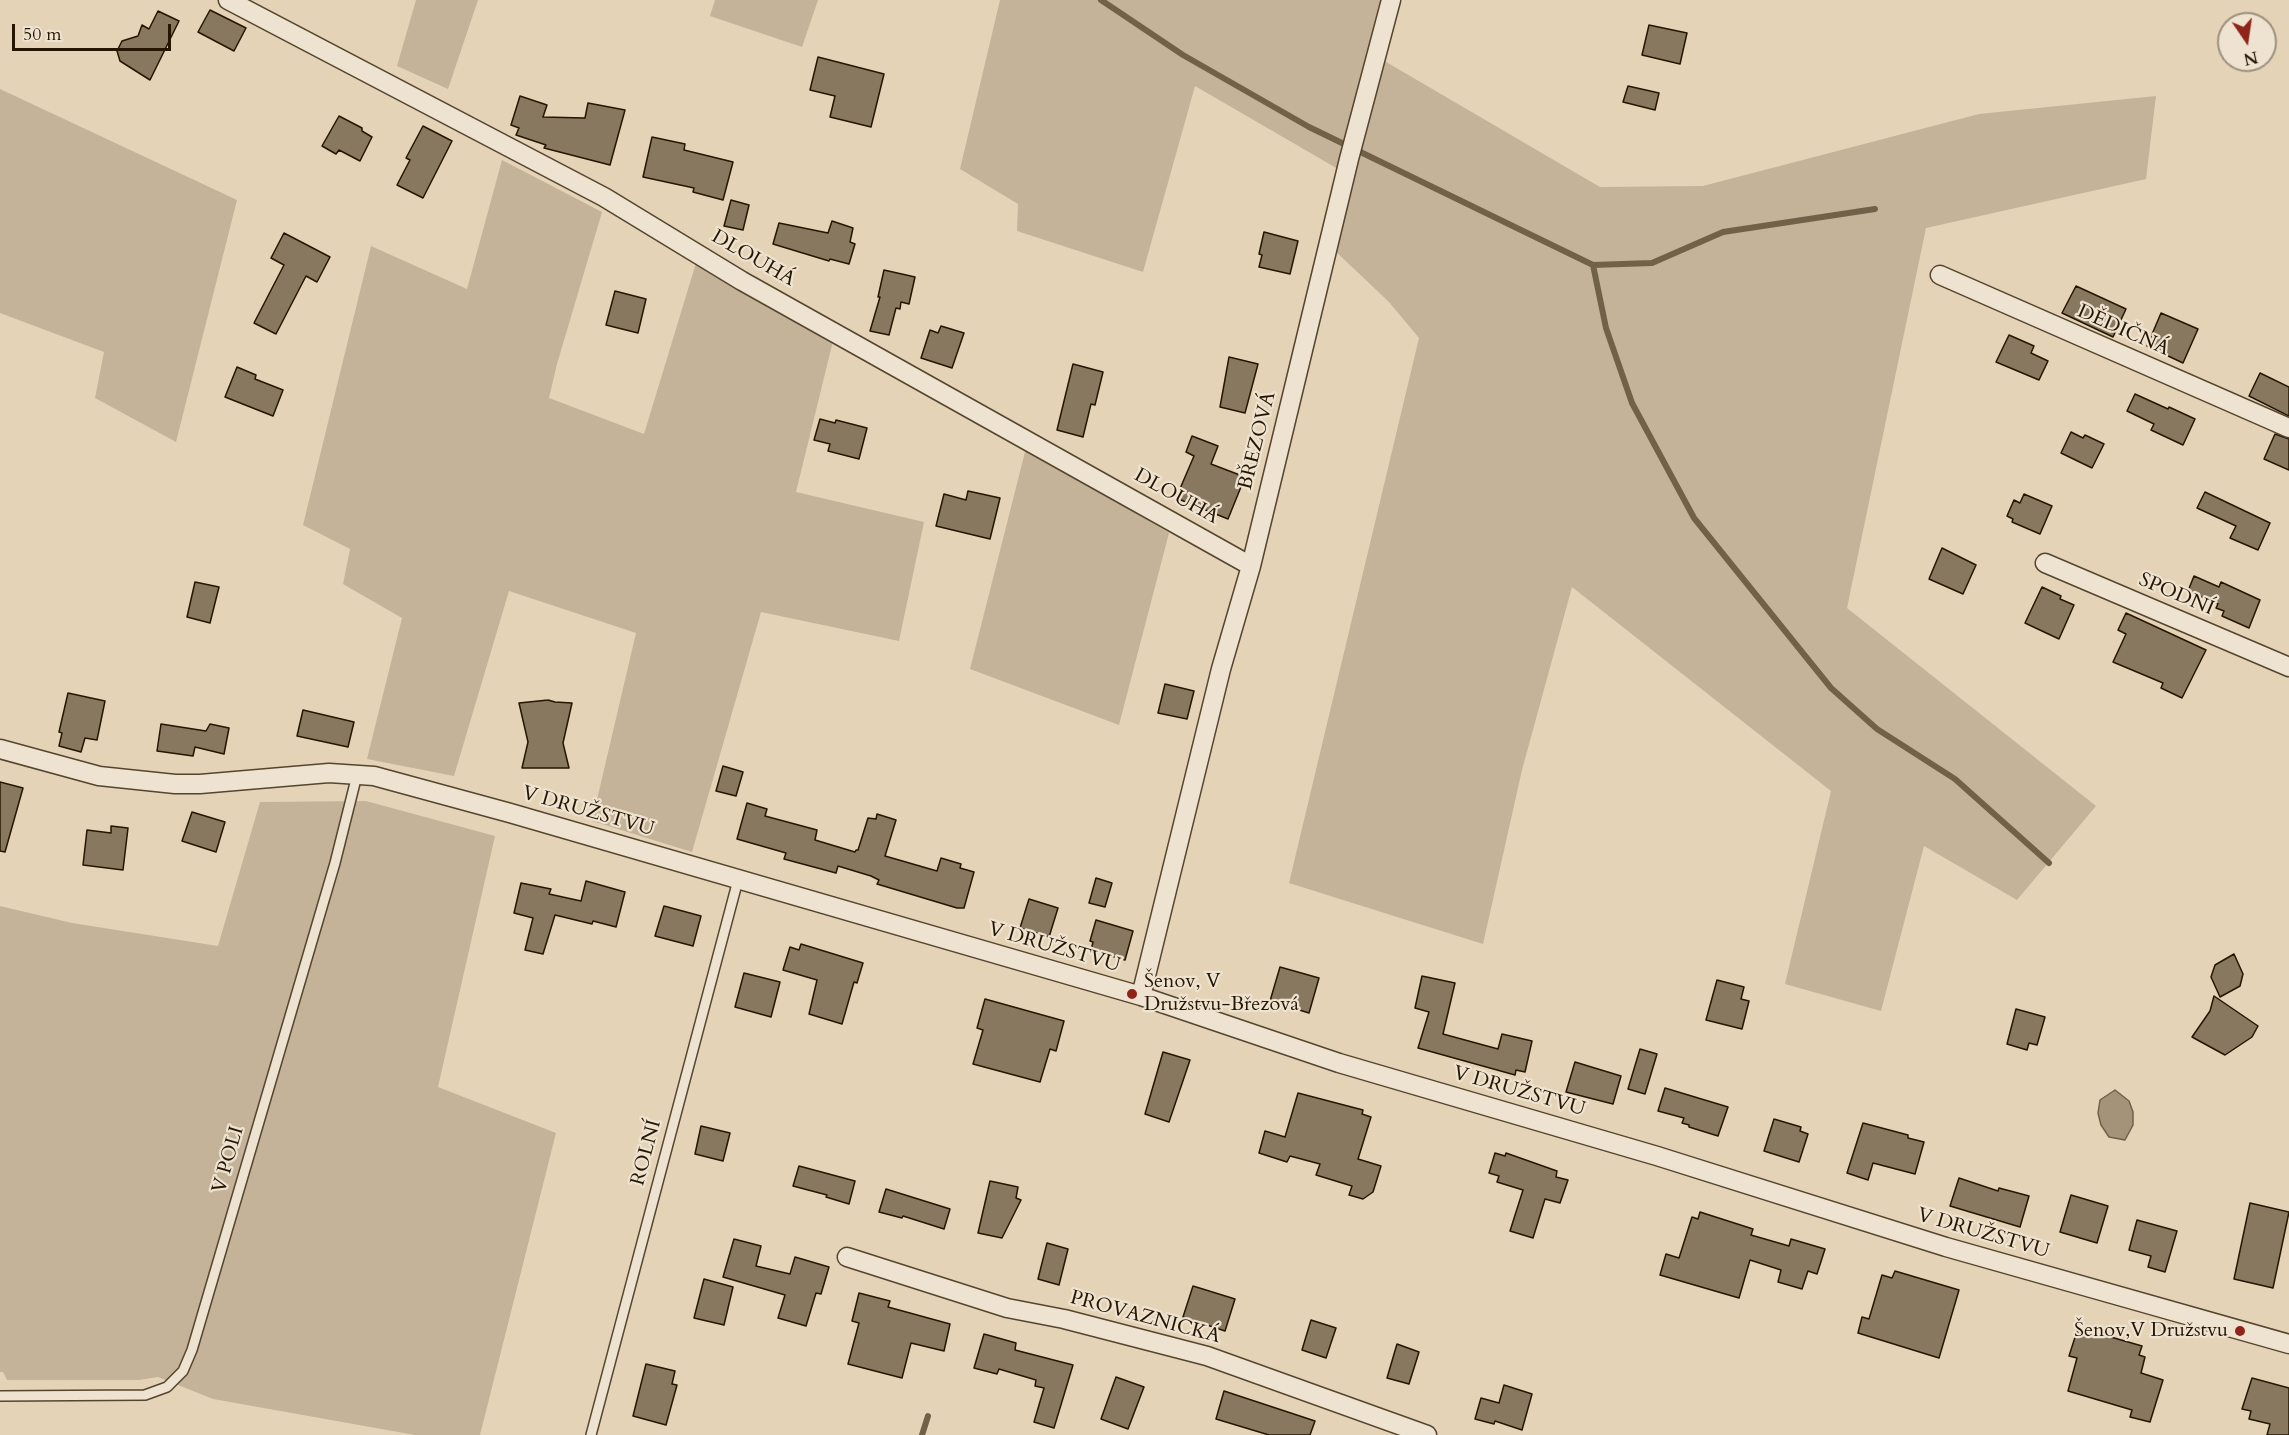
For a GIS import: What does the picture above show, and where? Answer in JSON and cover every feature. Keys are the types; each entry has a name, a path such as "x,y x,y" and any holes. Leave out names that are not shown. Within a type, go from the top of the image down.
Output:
{"street":[{"name":"DLOUHÁ","path":"228,0 604,197 742,281 1251,566"},
{"name":"BŘEZOVÁ","path":"1141,996 1221,669 1251,566 1355,134 1391,0"},
{"name":"DĚDIČNÁ","path":"1940,274 2289,428"},
{"name":"SPODNÍ","path":"2045,563 2289,667"},
{"name":"V DRUŽSTVU","path":"0,749 99,776 176,784 329,773 374,776 510,813 1141,996 1339,1063 1657,1156 1946,1247 2289,1344"},
{"name":"PROVAZNICKÁ","path":"847,1257 1007,1308 1064,1319 1207,1356 1427,1435"}],"lane":[{"name":"V POLI","path":"0,1396 145,1395 167,1387 183,1371 192,1350 336,863 357,775"},
{"name":"ROLNÍ","path":"591,1435 738,880"}],"shaded area":[{"path":"416,0 478,0 448,89 397,66"},
{"path":"715,0 818,0 802,47 710,16"},
{"path":"1000,0 1379,0 1386,3 1338,169 1195,86 1143,272 1017,231 1018,204 960,169"},
{"path":"1381,59 1600,187 1703,186 1979,114 2156,96 2146,179 1926,228 1847,608 2096,806 2017,900 1924,846 1881,1011 1785,984 1831,791 1572,587 1522,770 1483,944 1289,883 1419,338 1389,302 1333,249"},
{"path":"0,89 237,200 176,442 95,398 104,352 0,313"},
{"path":"502,160 602,212 549,398 644,434 696,263 833,341 796,492 924,522 899,641 761,612 692,852 592,821 636,633 509,591 454,776 367,759 402,618 343,584 350,549 303,525 371,246 467,289"},
{"path":"1026,448 1169,533 1119,725 970,669"},
{"path":"366,801 495,836 438,1087 556,1133 480,1435 415,1435 213,1399 158,1377 139,1380 7,1380 3,1372 0,1372 0,906 72,923 218,946 260,802"},
{"path":"2115,1090 2129,1101 2133,1112 2133,1125 2125,1140 2109,1137 2101,1125 2098,1113 2100,1100"}],"building":[{"path":"210,10 246,28 234,51 198,32"},
{"path":"158,11 179,21 150,80 120,61 117,51 122,41 138,36 142,25 149,29"},
{"path":"1649,25 1687,33 1680,64 1642,55"},
{"path":"818,57 884,74 871,127 830,117 835,96 810,90"},
{"path":"1628,86 1659,93 1655,110 1623,102"},
{"path":"520,96 547,105 543,117 585,118 588,103 625,110 610,165 544,148 546,145 516,135 519,128 511,125"},
{"path":"339,116 362,128 362,131 372,137 360,161 339,150 336,154 322,146"},
{"path":"423,126 452,141 423,198 397,185 410,160 406,158"},
{"path":"652,137 685,144 684,150 733,162 723,200 693,192 694,188 643,177"},
{"path":"731,200 749,205 743,230 724,226"},
{"path":"832,221 853,228 850,242 855,244 849,264 830,259 829,261 773,244 779,223 828,233"},
{"path":"1264,232 1298,241 1290,274 1259,267 1262,255 1259,254"},
{"path":"284,233 330,257 317,282 306,276 276,334 254,323 284,265 271,258"},
{"path":"884,270 915,277 909,304 901,302 900,309 896,308 889,335 870,331 880,297 878,297"},
{"path":"2076,286 2126,309 2113,337 2062,313"},
{"path":"615,291 646,299 638,333 606,325"},
{"path":"2161,313 2198,329 2183,363 2147,346"},
{"path":"941,326 964,333 952,368 921,358 930,330 938,333"},
{"path":"2009,335 2034,346 2031,353 2048,361 2039,380 1996,362"},
{"path":"1229,357 1258,364 1245,413 1220,407"},
{"path":"1073,364 1103,372 1095,405 1091,404 1083,437 1057,430"},
{"path":"237,367 256,375 255,379 283,390 273,416 225,397"},
{"path":"2260,373 2289,387 2289,416 2249,396"},
{"path":"2135,394 2195,419 2183,445 2151,430 2154,424 2127,411"},
{"path":"820,419 835,423 836,420 867,428 859,459 828,451 830,444 814,440"},
{"path":"2071,432 2083,438 2085,435 2104,444 2092,468 2061,453"},
{"path":"2275,434 2289,439 2289,470 2264,459"},
{"path":"1192,436 1218,446 1211,464 1245,477 1228,519 1176,498 1194,456 1186,452"},
{"path":"968,491 1000,498 990,539 936,526 944,494 966,500"},
{"path":"2205,492 2270,523 2258,550 2230,538 2236,526 2197,508"},
{"path":"2024,494 2052,506 2040,534 2012,522 2013,519 2007,516 2014,500 2020,503"},
{"path":"1942,548 1976,565 1963,594 1929,579"},
{"path":"2194,576 2219,587 2221,582 2260,600 2249,628 2222,616 2224,611 2216,608 2218,604 2188,591"},
{"path":"195,582 219,587 210,623 187,617"},
{"path":"2042,587 2074,605 2059,639 2025,623"},
{"path":"2126,613 2206,650 2182,698 2161,688 2163,683 2113,662 2126,634 2118,630"},
{"path":"1165,684 1194,691 1187,719 1158,713"},
{"path":"68,693 105,701 97,740 85,738 81,752 59,746 62,733 59,732"},
{"path":"548,700 572,703 563,743 569,768 522,768 528,742 519,703"},
{"path":"303,710 354,722 348,747 297,736"},
{"path":"161,724 206,731 210,724 229,728 224,754 195,747 193,756 157,751"},
{"path":"723,766 743,772 736,796 716,791"},
{"path":"0,782 23,788 5,852 0,851"},
{"path":"747,803 767,809 765,816 817,830 815,840 855,852 858,850 868,818 876,819 877,814 896,820 885,856 937,871 941,858 961,864 960,868 974,872 964,908 957,908 877,884 879,880 871,876 838,866 836,873 784,859 786,853 737,839"},
{"path":"192,812 225,822 216,852 182,841"},
{"path":"111,826 128,828 123,870 83,865 87,830 111,833"},
{"path":"1096,878 1112,883 1105,907 1089,903"},
{"path":"586,881 625,892 616,927 555,915 543,954 525,950 533,918 514,913 521,883 551,889 549,894 581,901"},
{"path":"1029,899 1058,908 1049,937 1020,928"},
{"path":"664,906 701,916 693,946 655,936"},
{"path":"1096,920 1133,931 1125,960 1091,950 1093,942 1090,941"},
{"path":"801,944 863,963 857,983 854,982 842,1024 809,1014 817,980 783,970 790,947 799,950"},
{"path":"2234,954 2243,974 2240,986 2220,997 2211,977 2215,965"},
{"path":"1280,967 1319,978 1309,1013 1270,1001"},
{"path":"744,973 780,982 771,1017 735,1007"},
{"path":"1422,976 1455,983 1443,1034 1498,1049 1502,1034 1532,1041 1525,1072 1516,1070 1515,1075 1418,1048 1429,1012 1415,1008"},
{"path":"1717,980 1744,987 1741,999 1749,1001 1742,1029 1706,1020"},
{"path":"2214,996 2258,1026 2252,1037 2225,1055 2192,1037 2210,1011"},
{"path":"985,999 1064,1021 1056,1051 1050,1049 1040,1082 973,1064 983,1030 977,1028"},
{"path":"2016,1009 2045,1017 2037,1045 2029,1043 2027,1050 2007,1044"},
{"path":"1640,1049 1657,1054 1645,1094 1628,1089"},
{"path":"1163,1052 1190,1060 1169,1122 1145,1114"},
{"path":"1575,1062 1621,1076 1613,1104 1566,1092"},
{"path":"1665,1088 1728,1107 1718,1136 1689,1127 1682,1123 1684,1118 1658,1111"},
{"path":"1298,1093 1363,1110 1362,1114 1371,1117 1358,1159 1381,1166 1373,1192 1363,1199 1349,1195 1352,1186 1316,1175 1320,1164 1290,1156 1287,1162 1259,1153 1265,1131 1285,1137"},
{"path":"1774,1119 1801,1127 1800,1131 1808,1134 1799,1162 1764,1151"},
{"path":"1863,1123 1908,1135 1908,1138 1924,1142 1915,1174 1873,1163 1868,1180 1847,1173"},
{"path":"701,1126 730,1133 723,1161 695,1154"},
{"path":"1495,1153 1505,1156 1506,1153 1557,1171 1556,1177 1568,1180 1560,1203 1545,1199 1533,1238 1510,1231 1523,1190 1497,1182 1499,1176 1489,1173"},
{"path":"799,1166 855,1181 849,1204 826,1197 827,1195 793,1186"},
{"path":"1959,1178 1998,1191 1999,1188 2029,1196 2020,1227 1950,1206"},
{"path":"990,1181 1018,1187 1016,1198 1021,1200 1002,1238 978,1233"},
{"path":"886,1189 950,1209 944,1229 903,1216 902,1218 879,1212"},
{"path":"2071,1195 2108,1206 2097,1243 2060,1232"},
{"path":"2250,1203 2289,1212 2273,1288 2234,1279"},
{"path":"1700,1212 1753,1229 1751,1235 1789,1246 1791,1239 1825,1249 1817,1274 1808,1271 1802,1289 1778,1282 1781,1270 1750,1260 1739,1298 1660,1275 1666,1254 1679,1258 1692,1217 1698,1219"},
{"path":"2137,1220 2177,1231 2165,1272 2148,1267 2151,1256 2129,1250"},
{"path":"734,1239 761,1246 756,1266 790,1274 795,1257 829,1267 821,1294 816,1293 806,1326 778,1318 785,1295 723,1277"},
{"path":"1047,1243 1068,1249 1059,1285 1038,1279"},
{"path":"1895,1271 1959,1290 1939,1358 1858,1333 1862,1317 1869,1319 1882,1275 1892,1278"},
{"path":"704,1279 733,1287 724,1325 694,1318"},
{"path":"1193,1286 1235,1299 1225,1331 1183,1317"},
{"path":"859,1293 890,1301 888,1307 950,1324 944,1351 911,1343 902,1378 848,1364 859,1323 852,1321"},
{"path":"1311,1320 1336,1328 1326,1358 1302,1350"},
{"path":"2077,1331 2089,1334 2090,1331 2142,1346 2139,1355 2145,1357 2141,1373 2163,1380 2150,1422 2130,1417 2132,1410 2068,1391 2077,1358 2069,1356"},
{"path":"984,1334 1016,1343 1015,1350 1073,1365 1054,1428 1034,1422 1044,1388 1035,1386 1036,1380 999,1369 997,1374 974,1368"},
{"path":"1397,1344 1419,1352 1409,1384 1387,1378"},
{"path":"646,1364 675,1371 672,1384 677,1385 666,1425 633,1416"},
{"path":"1116,1377 1144,1387 1128,1429 1101,1419"},
{"path":"2252,1378 2289,1388 2289,1435 2267,1435 2270,1424 2249,1419 2251,1411 2242,1409"},
{"path":"1504,1385 1532,1394 1522,1430 1495,1421 1494,1424 1475,1419 1481,1398 1499,1403"},
{"path":"1224,1391 1315,1421 1310,1435 1269,1435 1216,1419"}],"waterway":[{"path":"1101,0 1183,55 1309,127 1593,265 1606,328 1632,403 1694,518 1831,688 1877,729 1955,779 2049,863"},
{"path":"1593,265 1652,263 1723,232 1875,209"},
{"path":"922,1435 928,1416"}],"place":[{"name":"Šenov, V Družstvu-Březová","path":"1132,994"},
{"name":"Šenov,V Družstvu","path":"2240,1331"}]}
